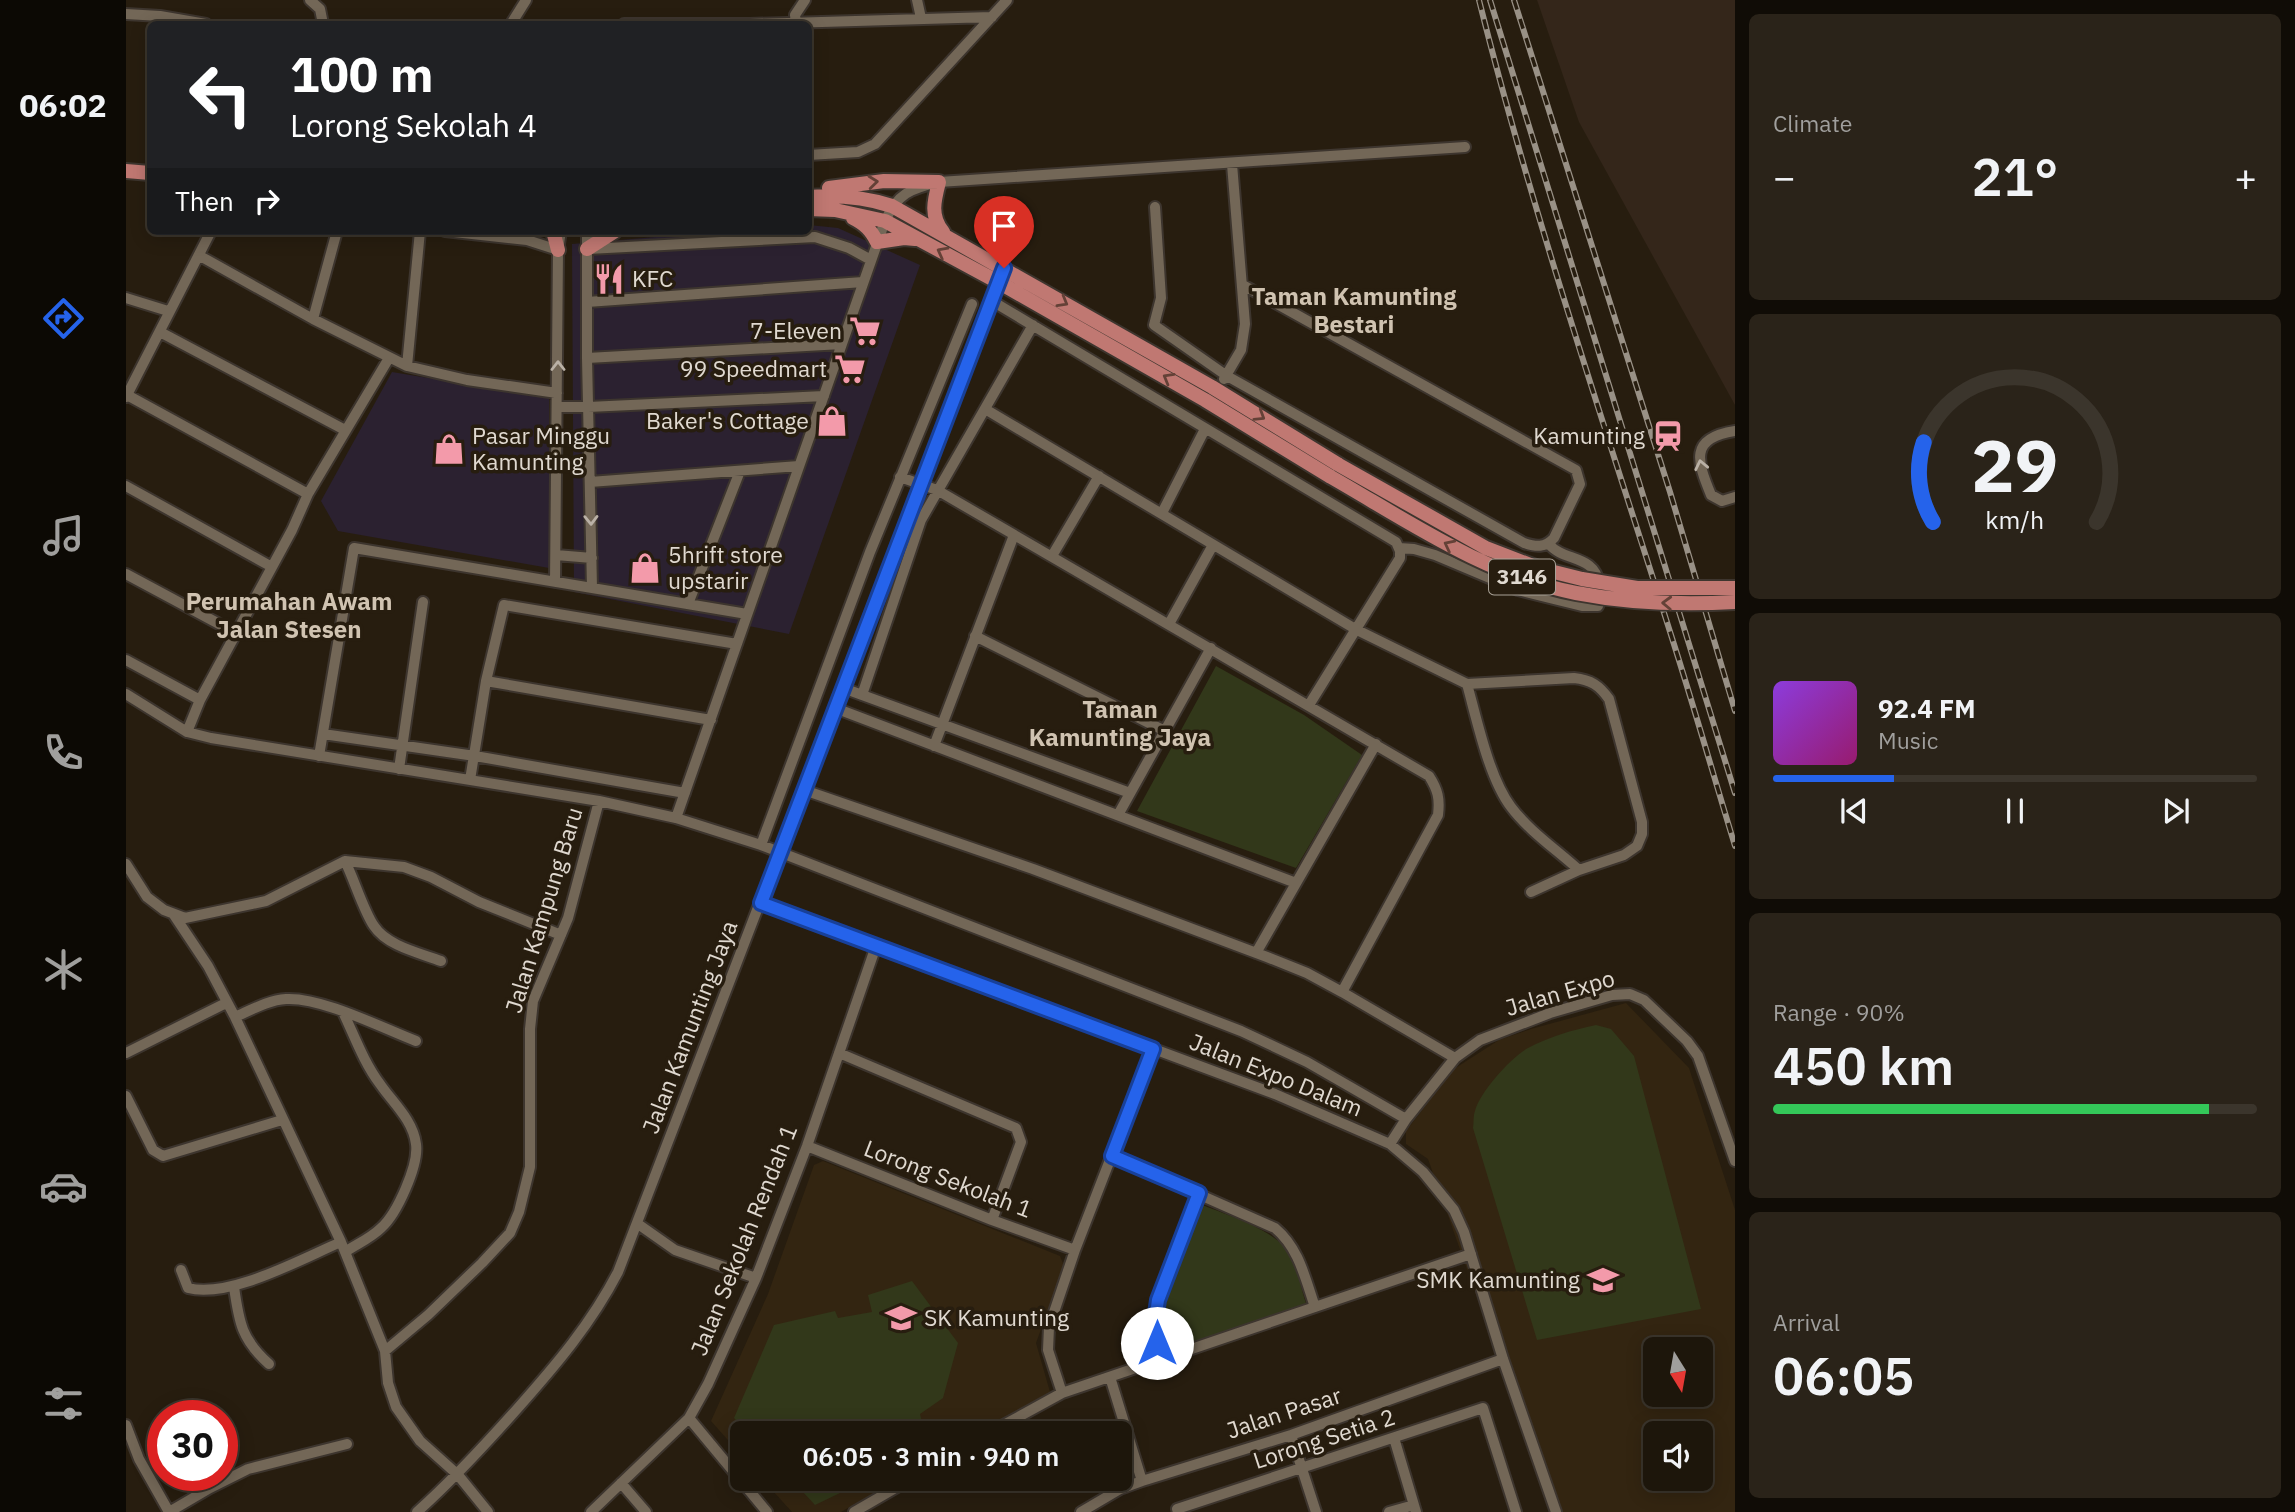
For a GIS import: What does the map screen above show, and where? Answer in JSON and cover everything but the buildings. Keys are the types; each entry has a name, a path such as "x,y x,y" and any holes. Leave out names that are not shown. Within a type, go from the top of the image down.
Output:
{"main road":[{"path":"126,171 147,173"},
{"path":"812,194 829,188 860,184 911,180 939,182 933,216 944,234"},
{"name":"3146","path":"812,196 849,195 892,206 944,234 1212,387 1446,543 1490,565 1533,582 1574,593 1635,602 1735,603"},
{"name":"3146","path":"812,209 835,210 885,221 1335,471 1486,548 1538,568 1637,588 1735,588"},
{"path":"835,210 862,222 877,242 904,238 920,240"},
{"path":"554,235 558,250"},
{"path":"587,249 609,235"}],"street":[{"path":"310,0 320,9 322,21"},
{"path":"513,21 526,0"},
{"path":"917,0 921,18"},
{"path":"812,155 858,152 876,145 1007,0"},
{"path":"796,21 795,15 801,1"},
{"path":"126,14 189,21"},
{"path":"812,23 992,17"},
{"path":"676,818 877,242 892,206 905,193 939,182 1465,147"},
{"path":"1212,387 1227,376 1241,350 1244,338 1243,285 1233,164"},
{"path":"1155,207 1161,298 1154,325 1227,376 1524,543 1540,547 1549,544 1554,538 1580,484 1580,475 1576,470 1243,285"},
{"path":"209,235 168,311 127,396 308,494"},
{"path":"313,319 336,235"},
{"path":"407,366 421,235"},
{"path":"481,235 527,240 558,250"},
{"path":"555,582 558,250 560,235"},
{"path":"587,235 592,588"},
{"path":"587,249 815,237 849,248 871,260"},
{"path":"200,256 313,319 407,366 467,380 557,393"},
{"name":"Jalan Kamunting Jaya","path":"417,1512 458,1475 586,1328 618,1272 1004,268"},
{"path":"587,302 863,282"},
{"path":"126,298 168,311"},
{"path":"992,301 1396,542 1400,558 1309,705"},
{"path":"761,845 900,477 972,304"},
{"path":"862,695 920,520 1033,325"},
{"path":"160,332 345,429"},
{"path":"587,358 842,344"},
{"path":"187,732 200,700 308,494 389,358"},
{"path":"557,407 824,396"},
{"path":"985,409 1357,630 1467,684 1574,678 1590,680 1601,687 1609,699 1643,834 1637,846 1623,855 1579,870 1531,892"},
{"path":"1162,513 1205,429"},
{"path":"1735,431 1703,443 1699,451 1702,470 1711,495 1722,501 1735,497"},
{"path":"590,482 799,466"},
{"path":"688,604 740,471"},
{"path":"900,477 937,490 1429,776 1440,799 1438,815 1342,992"},
{"path":"1052,556 1099,477"},
{"path":"126,486 272,567"},
{"path":"934,746 1014,535"},
{"path":"1399,548 1436,555 1518,590 1582,606 1598,606 1601,601 1597,573 1587,563 1560,554 1549,544"},
{"path":"1169,624 1213,545"},
{"path":"319,756 354,548 747,614"},
{"path":"556,555 592,558"},
{"path":"126,574 236,634"},
{"path":"399,769 423,603"},
{"path":"470,780 486,681 504,606 737,644"},
{"path":"975,636 1165,731"},
{"path":"1118,815 1211,648"},
{"path":"126,660 200,700"},
{"path":"486,681 711,719"},
{"path":"1467,684 1491,766 1511,807 1579,870"},
{"path":"843,688 1130,793"},
{"path":"127,698 187,732 211,738 599,801 676,818 761,845 1241,1031 1307,1062 1406,1119"},
{"path":"835,708 1296,883"},
{"path":"323,734 475,756 685,793"},
{"path":"1256,953 1376,744"},
{"path":"804,790 1033,869 1307,973 1455,1058"},
{"name":"Jalan Kampung Baru","path":"384,1351 428,1315 510,1233 525,1192 530,1167 530,1029 533,1001 561,935 599,801"},
{"path":"345,861 370,919 378,931 392,942 441,961"},
{"path":"126,864 148,897 174,915 185,918 266,901 345,861 404,867 431,877 479,902 561,935"},
{"name":"Jalan Expo Dalam","path":"761,903 1275,1094 1390,1144 1423,1172 1454,1210 1556,1512"},
{"path":"174,915 208,966 234,1017 343,1247 384,1351 388,1383 396,1407 420,1441 458,1475 488,1512"},
{"name":"Jalan Sekolah Rendah 1","path":"591,1512 689,1418 708,1384 756,1278 807,1146 876,946"},
{"name":"Jalan Expo","path":"1390,1144 1406,1119 1455,1058 1480,1040 1523,1022 1612,995 1630,994 1644,1000 1687,1041 1698,1056 1735,1161"},
{"path":"234,1017 290,998 343,1012 416,1041"},
{"path":"126,1053 226,1003"},
{"path":"181,1270 188,1288 198,1291 234,1287 376,1232 392,1214 410,1177 417,1145 403,1114 379,1084 343,1012"},
{"path":"1062,1393 1048,1350 1049,1327 1075,1250 1153,1049"},
{"path":"839,1053 1016,1128 1021,1142 992,1220"},
{"path":"126,1096 155,1153 163,1156 240,1135 282,1120"},
{"name":"Lorong Sekolah 1","path":"807,1146 1075,1250"},
{"path":"1112,1156 1275,1228 1287,1238 1295,1250 1315,1307"},
{"path":"1159,1361 1156,1328 1158,1300 1199,1193"},
{"path":"638,1224 675,1250 756,1278"},
{"path":"1011,1421 1062,1393 1471,1254"},
{"path":"234,1287 238,1318 246,1340 269,1364"},
{"name":"Jalan Pasar","path":"1081,1512 1120,1489 1142,1481 1292,1435 1503,1359"},
{"path":"1110,1377 1142,1481"},
{"name":"Lorong Setia 2","path":"1178,1510 1483,1408 1516,1512"},
{"path":"689,1418 767,1512"},
{"path":"126,1425 139,1459 169,1512 248,1469 347,1444"},
{"path":"1292,1435 1316,1512"},
{"path":"1389,1512 1415,1508 1394,1438"},
{"path":"621,1483 646,1512"},
{"path":"854,1512 890,1491"}],"shaded area":[{"path":"1537,0 1735,0 1735,405 1579,122"},
{"path":"812,225 838,228 920,265 789,634 574,592 572,244 679,235 812,235"},
{"name":"Pasar Minggu Kamunting","path":"392,372 549,398 549,568 338,531 321,501"},
{"name":"SMK Kamunting","path":"1626,1003 1689,1068 1735,1210 1735,1512 1553,1512 1428,1159 1406,1144 1406,1131 1454,1069 1499,1040"},
{"name":"SK Kamunting","path":"823,1161 1060,1256 1064,1266 1036,1343 1050,1392 998,1421 730,1421 730,1442 711,1421 768,1294 814,1165"},
{"path":"773,1491 877,1491 841,1512 792,1512"}],"green space":[{"path":"1216,666 1304,715 1362,755 1296,868 1137,811"},
{"path":"1596,1025 1611,1029 1634,1056 1701,1309 1537,1340 1473,1128 1474,1115 1489,1086 1521,1053 1552,1037"},
{"path":"1195,1202 1261,1229 1283,1245 1293,1260 1307,1306 1164,1353 1162,1315 1165,1296"},
{"path":"912,1281 958,1343 943,1398 920,1414 921,1421 737,1421 734,1418 774,1325 835,1311 838,1318 872,1312 868,1295"},
{"path":"802,1491 844,1491 815,1505"}],"railway":[{"path":"1479,0 1546,241 1735,846"},
{"path":"1490,0 1735,793"},
{"path":"1514,0 1670,492 1735,711"}],"place":[{"name":"KFC","path":"609,279"},
{"name":"7-Eleven","path":"865,331"},
{"name":"99 Speedmart","path":"850,369"},
{"name":"Baker's Cottage","path":"832,421"},
{"name":"Kamunting","path":"1668,436"},
{"name":"Pasar Minggu Kamunting","path":"449,449"},
{"name":"5hrift store upstarir","path":"645,568"},
{"name":"SMK Kamunting","path":"1603,1280"},
{"name":"SK Kamunting","path":"901,1318"}],"district":[{"name":"Taman Kamunting Bestari","path":"1354,311"},
{"name":"Perumahan Awam Jalan Stesen","path":"289,616"},
{"name":"Taman Kamunting Jaya","path":"1120,724"}],"route":[{"path":"1004,268 761,903 1153,1049 1112,1156 1199,1193 1158,1300 1157,1343"}]}
